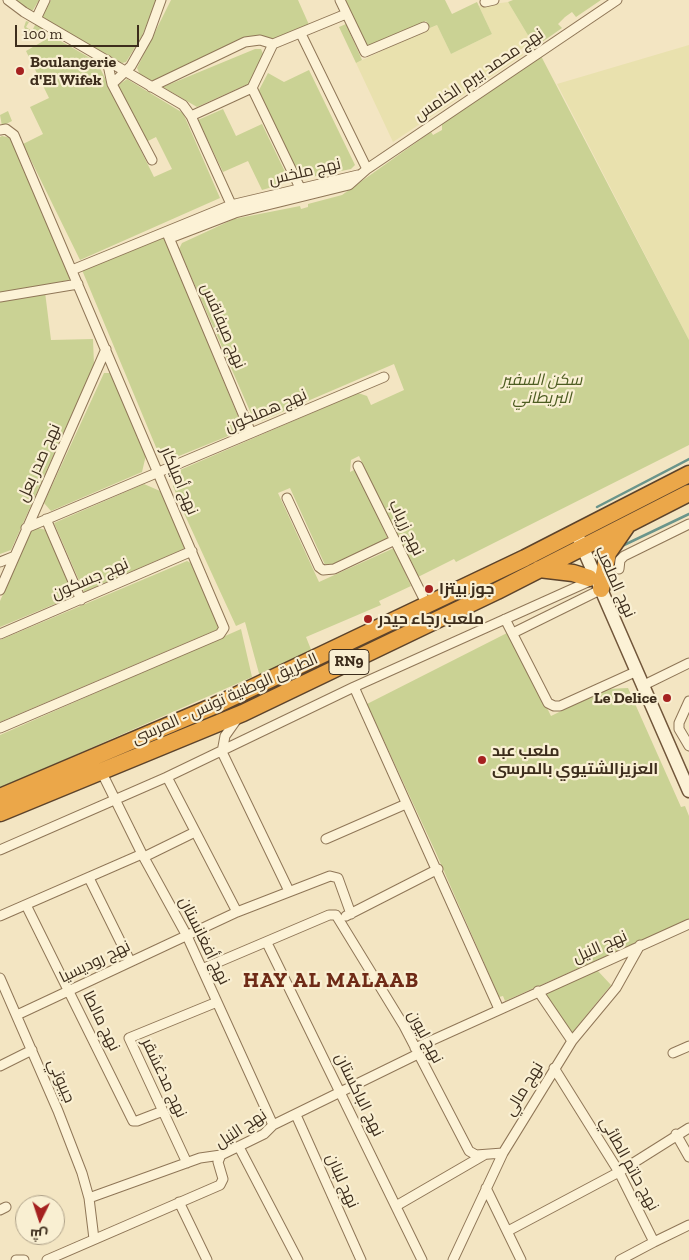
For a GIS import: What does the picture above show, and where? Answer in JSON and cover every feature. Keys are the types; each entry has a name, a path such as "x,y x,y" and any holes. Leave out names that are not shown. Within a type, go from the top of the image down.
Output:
{"highway":[{"name":"الطريق الوطنية تونس - المرسى","path":"0,813 243,714 540,569 576,542 689,474"},
{"name":"الطريق الوطنية تونس - المرسى","path":"0,798 214,706 427,605 576,542 627,525 689,493"},
{"path":"540,569 573,573 594,585 608,553 627,525"}],"street":[{"path":"8,0 183,105 191,116 233,209"},
{"path":"36,18 45,0"},
{"path":"112,84 128,71 148,36 161,0"},
{"path":"340,0 365,52 424,27"},
{"name":"نهج محمد بيرم الخامس","path":"358,175 617,0"},
{"path":"151,87 245,42 260,40 273,44 346,14"},
{"path":"301,34 367,169"},
{"path":"191,116 252,88 273,44"},
{"path":"107,60 112,84 152,160"},
{"path":"252,88 302,192"},
{"name":"نهج أميلكار","path":"0,130 6,129 14,135 224,626 222,633 0,728"},
{"name":"نهج ملخس","path":"72,270 233,209 302,192 349,185 358,175"},
{"name":"نهج صيفاقس","path":"168,235 252,433"},
{"path":"0,297 78,284"},
{"name":"نهج صدر بعل","path":"0,589 106,349"},
{"name":"نهج هملكون","path":"26,528 384,377"},
{"name":"نهج زرياب","path":"358,466 427,605"},
{"path":"288,498 319,566 323,570 334,569 395,540"},
{"path":"46,519 80,600"},
{"path":"619,569 620,560 624,556 689,524"},
{"name":"نهج الملعب","path":"576,542 689,791"},
{"name":"نهج جسكون","path":"0,634 192,552"},
{"path":"0,562 15,556"},
{"path":"0,850 168,777 354,687 505,620 594,585"},
{"path":"513,633 594,585"},
{"path":"505,620 548,703 554,706 560,706 635,672"},
{"path":"642,686 689,663"},
{"path":"354,687 406,804 438,869 499,1008"},
{"path":"689,701 679,723 689,746"},
{"path":"243,714 228,729 222,752 289,892"},
{"name":"نهج أفغانستان","path":"101,771 143,855 188,936 273,1124"},
{"path":"168,777 237,912"},
{"path":"326,839 406,804"},
{"path":"0,916 195,832"},
{"path":"202,969 267,943 350,914 438,869"},
{"name":"نهج روديسيا","path":"16,1015 237,912 330,876 336,876 350,914"},
{"path":"89,878 130,961"},
{"name":"نهج مالطا","path":"26,905 133,1121 137,1122 163,1110"},
{"name":"نهج ليون","path":"337,917 404,1026 469,1152 484,1156"},
{"name":"نهج النيل","path":"47,1260 220,1186 223,1179 218,1162 221,1155 264,1134 273,1124 342,1093 416,1051 499,1008 689,924"},
{"name":"نهج الباكستان","path":"267,943 422,1260"},
{"name":"نهج مالي","path":"452,1260 503,1153 554,1068 572,1041 616,988 640,946"},
{"name":"جيبوتي","path":"0,978 68,1137 89,1198 94,1239"},
{"path":"538,992 572,1041"},
{"name":"نهج مدغشقر","path":"187,1163 129,1036 217,1002"},
{"path":"673,1053 689,1046"},
{"path":"0,1066 32,1050"},
{"name":"نهج حاتم الطائي","path":"554,1068 619,1172 654,1242"},
{"name":"نهج لبنان","path":"296,1115 361,1260"},
{"path":"508,1231 619,1172 676,1134 689,1128"},
{"path":"676,1134 689,1157"},
{"path":"239,1147 298,1260"},
{"path":"396,1206 484,1156 503,1153"},
{"path":"89,1198 200,1158 221,1155"},
{"path":"486,1188 521,1260"},
{"path":"179,1202 207,1260"},
{"path":"620,1260 689,1224"},
{"path":"16,1260 24,1260"}],"shaded area":[{"path":"508,2 532,42 520,50 523,55 393,142 356,63 437,25 451,54 492,34 479,6"},
{"path":"689,45 689,340 557,84"}],"green space":[{"path":"13,0 39,0 33,10 29,11"},
{"path":"51,0 157,0 142,36 126,62 122,63 41,17"},
{"path":"171,0 298,0 310,27 274,44 252,37 155,80 150,80 140,75 137,68"},
{"path":"345,0 445,0 452,14 477,2 492,34 451,54 437,25 430,28 426,21 368,49"},
{"path":"513,0 601,0 576,17 572,12 558,24 562,28 535,47 508,2"},
{"path":"26,21 29,22 26,27 32,31 36,23 45,31 38,37 34,37 24,27"},
{"path":"346,24 362,60 356,63 339,27"},
{"path":"52,36 97,62 154,177 172,169 156,137 146,142 117,86 127,79 183,113 220,198 80,260 23,144 43,134 30,107 49,98 26,51"},
{"path":"255,49 261,49 264,56 250,83 197,107 163,87"},
{"name":"سكن السفير البريطاني","path":"541,56 689,340 689,445 456,562 454,559 416,578 400,541 403,539 401,534 397,536 359,456 351,460 350,472 356,469 388,539 326,567 290,488 278,493 319,582 394,548 411,586 379,601 381,605 306,637 312,652 260,677 245,622 236,626 173,486 180,470 358,393 367,396 371,405 404,390 394,364 261,421 253,418 179,249 182,243 234,219 300,206 301,209 308,207 308,204 342,195 431,132 433,135 442,130 442,124"},
{"path":"309,70 355,165 351,169 307,178 300,176 258,92 268,73 284,82"},
{"path":"223,109 236,136 262,124 288,178 286,183 262,190 248,161 223,172 198,120"},
{"path":"8,111 12,121 2,126 0,115"},
{"path":"0,137 11,138 74,279 0,294"},
{"path":"164,237 240,421 238,432 174,458 158,452 82,270"},
{"path":"45,292 51,340 93,339 94,365 11,550 0,554 0,300"},
{"path":"104,373 111,373 146,455 142,472 51,511 44,503"},
{"path":"144,484 160,491 186,548 84,592 54,523"},
{"path":"38,528 46,530 74,596 0,627 0,601 31,531"},
{"path":"187,561 193,564 221,628 0,722 0,640"},
{"path":"241,629 252,677 0,788 0,735"},
{"path":"509,632 551,716 606,689 628,688 681,807 685,806 689,816 689,919 505,1001 503,996 499,997 436,853 367,704"},
{"path":"597,970 611,985 571,1034 543,993"}],"waterway":[{"path":"597,507 689,459"},
{"path":"622,546 689,514"}],"place":[{"name":"Boulangerie d'El Wifek","path":"20,71"},
{"name":"جوز بيتزا","path":"429,589"},
{"name":"ملعب رجاء حيدر","path":"368,619"},
{"name":"Le Delice","path":"667,698"},
{"name":"ملعب عبد العزيزالشتيوي بالمرسى","path":"482,760"}],"district":[{"name":"HAY AL MALAAB","path":"331,981"}]}
